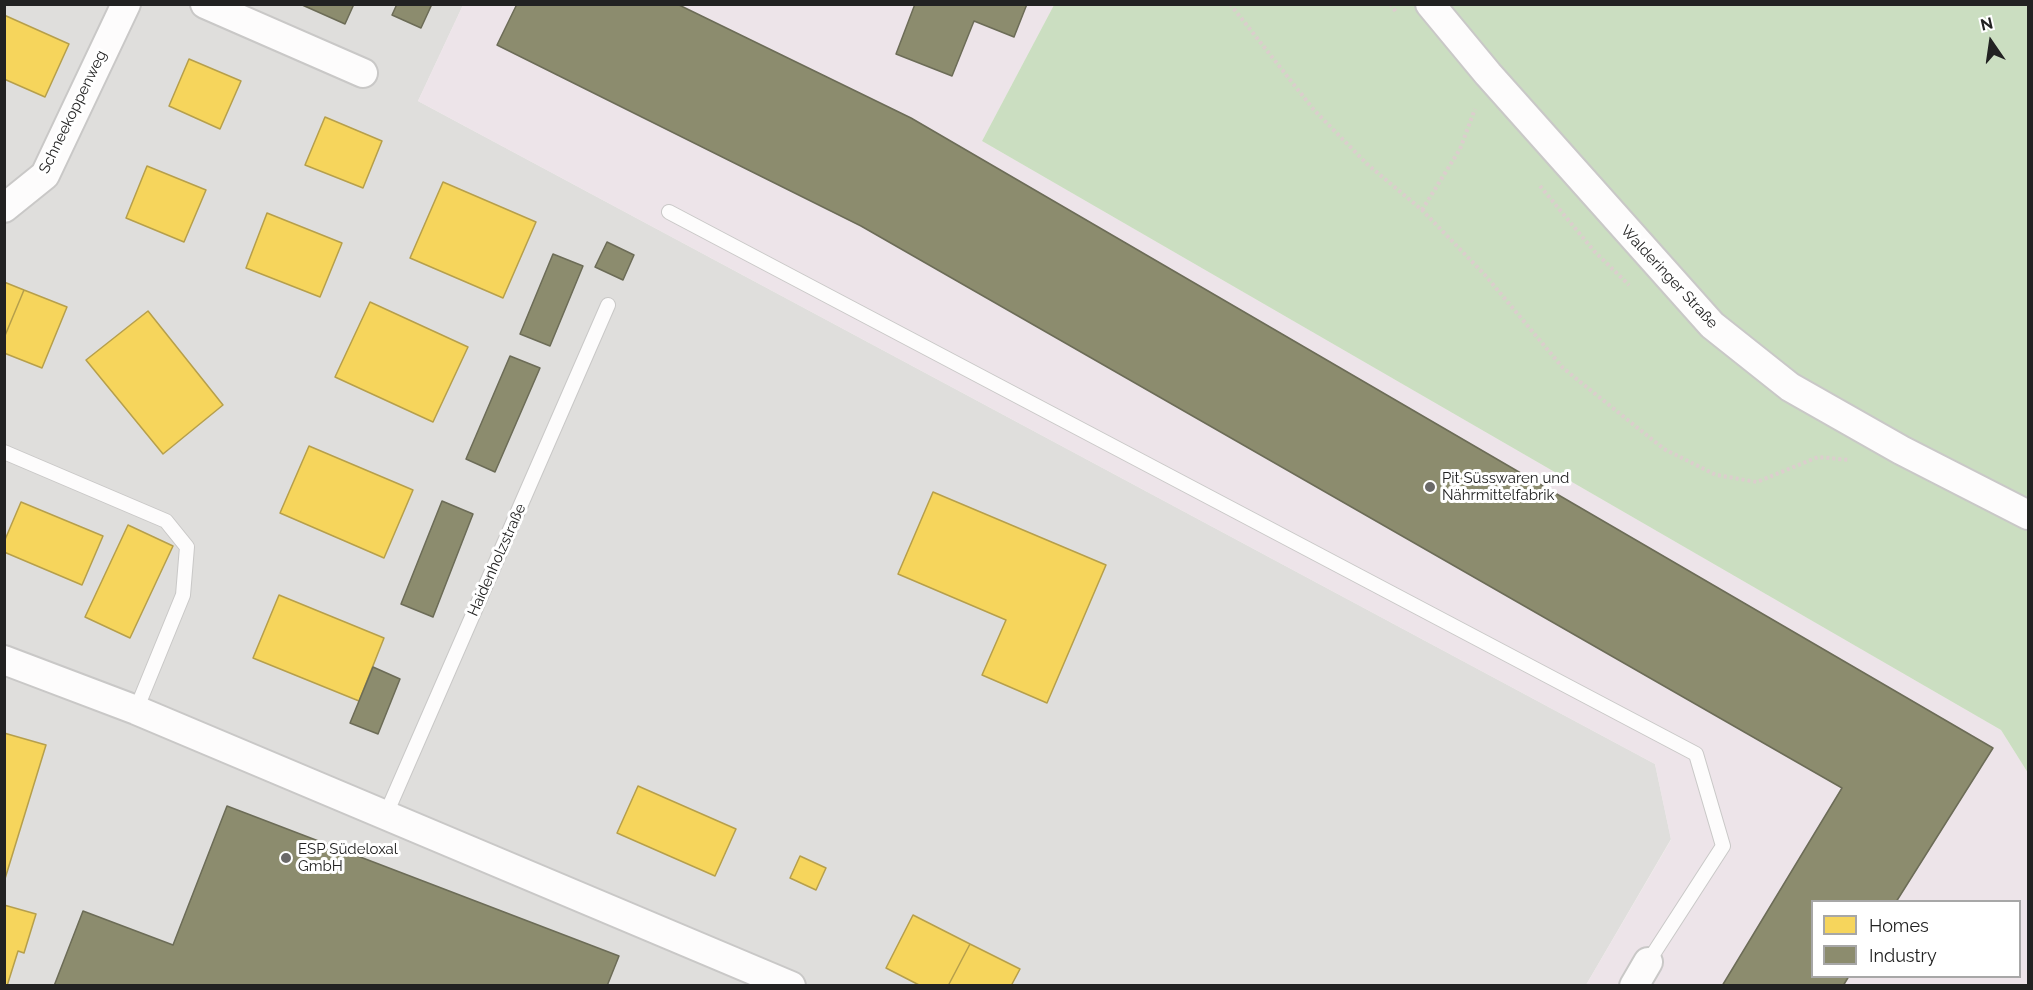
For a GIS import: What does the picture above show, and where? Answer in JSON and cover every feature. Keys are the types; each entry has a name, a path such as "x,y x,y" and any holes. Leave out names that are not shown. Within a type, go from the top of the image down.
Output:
{"street":[{"name":"Schneekoppenweg","path":"4,208 45,175 126,4"},
{"path":"205,4 363,73"},
{"name":"Walderinger Straße","path":"1430,4 1488,74 1712,325 1790,387 1901,450 2028,515"},
{"path":"4,660 136,710 791,986"}],"lane":[{"path":"669,212 1696,754 1723,846 1641,974"},
{"name":"Haidenholzstraße","path":"386,814 608,305"},
{"path":"4,452 166,521 187,547 183,595 136,710"}],"path":[{"path":"1230,4 1314,110 1367,164 1422,210 1485,275 1563,368 1664,448 1716,475 1757,482 1818,457 1851,460"},
{"path":"1422,210 1460,149 1488,74"}],"shaded area":[{"path":"5,5 463,5 418,101 1655,764 1671,839 1586,985 5,986"},
{"path":"463,5 1054,5 982,141 2001,730 2028,773 2028,985 1586,985 1671,840 1655,764 418,101"}],"green space":[{"path":"1054,5 2028,5 2028,773 2001,730 982,141"}],"building: Homes":[{"path":"4,15 69,44 45,97 4,79"},
{"path":"189,59 241,81 220,129 169,106"},
{"path":"325,117 382,141 363,188 305,165"},
{"path":"147,166 206,190 184,242 126,218"},
{"path":"443,182 536,222 503,298 410,258"},
{"path":"267,213 342,243 320,297 246,268"},
{"path":"4,282 24,290 4,338"},
{"path":"24,290 67,307 42,368 4,353 4,338"},
{"path":"370,302 468,347 433,422 335,377"},
{"path":"148,311 223,405 163,454 86,360"},
{"path":"309,446 413,490 384,558 280,513"},
{"path":"933,492 1106,565 1047,703 982,675 1006,620 898,574"},
{"path":"21,502 103,536 82,585 4,552 4,542"},
{"path":"128,525 173,546 130,638 85,617"},
{"path":"279,595 384,638 359,701 253,658"},
{"path":"4,733 46,745 4,882"},
{"path":"638,786 736,829 715,876 617,833"},
{"path":"800,856 826,868 816,890 790,878"},
{"path":"4,905 36,914 24,953 18,951 7,986 4,986"},
{"path":"913,915 970,944 948,986 921,986 886,968"},
{"path":"970,944 1020,969 1011,986 948,986"}],"building: Industry":[{"path":"300,4 354,4 345,24"},
{"path":"397,4 432,4 421,28 392,15"},
{"name":"Pit Süsswaren und Nährmittelfabrik","path":"517,4 677,4 911,118 1993,748 1897,900 1811,900 1811,978 1848,978 1843,986 1722,986 1842,788 861,226 497,45"},
{"path":"915,4 1027,4 1014,37 974,21 952,76 896,54"},
{"path":"607,242 634,255 623,280 595,267"},
{"path":"553,254 583,266 550,346 520,334"},
{"path":"510,356 540,368 495,472 466,459"},
{"path":"442,501 473,514 433,617 401,604"},
{"path":"373,667 400,679 378,734 350,723"},
{"name":"ESP Südeloxal GmbH","path":"227,806 619,956 607,986 54,986 83,911 173,945"}],"place":[{"name":"Pit Süsswaren und Nährmittelfabrik","path":"1430,487"},
{"name":"ESP Südeloxal GmbH","path":"286,858"}]}
